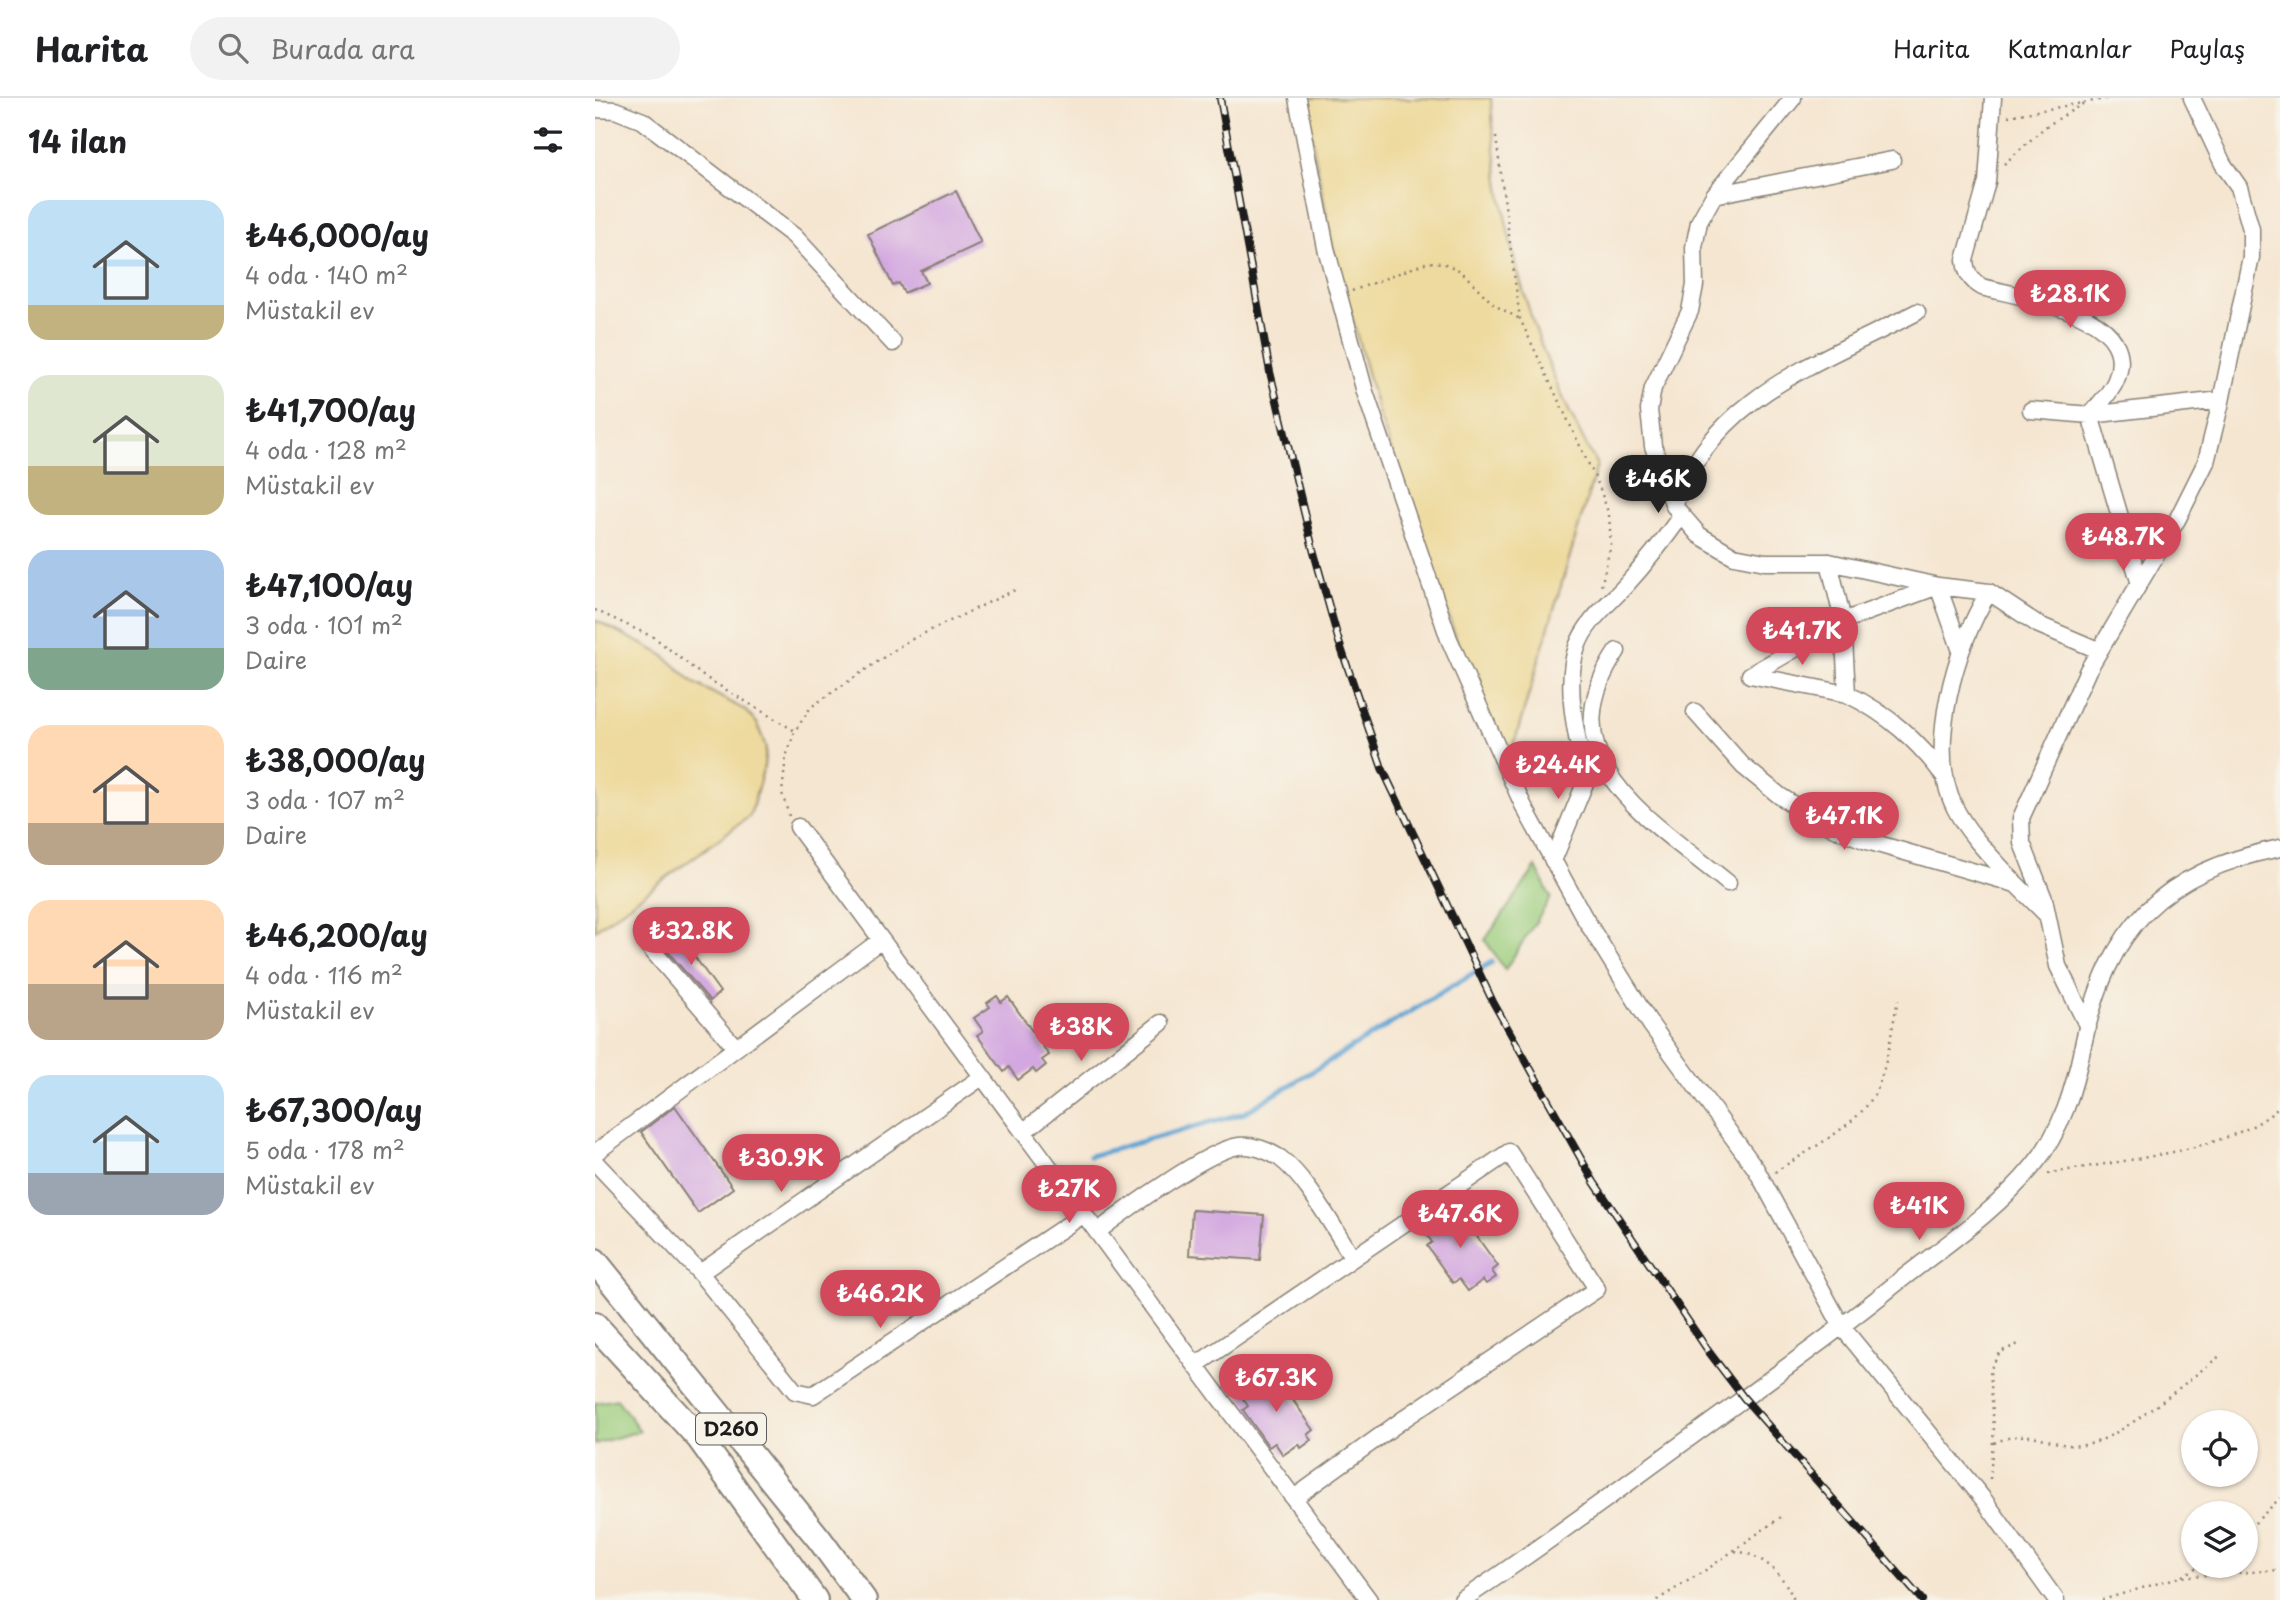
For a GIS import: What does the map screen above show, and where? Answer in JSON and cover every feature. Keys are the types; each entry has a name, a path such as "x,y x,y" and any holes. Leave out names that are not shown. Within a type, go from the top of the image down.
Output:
{"highway":[{"name":"D260","path":"595,1261 820,1540 864,1600"},
{"name":"D260","path":"595,1325 699,1438 815,1600"}],"street":[{"path":"1297,98 1345,324 1430,587 1490,736 1553,861 1651,1025 1762,1181 1842,1327 1984,1500 2056,1600"},
{"path":"1793,98 1714,195 1703,212 1696,234 1695,285 1690,311 1653,388 1649,410 1653,446 1677,511 1699,535 1744,559 1829,562 1938,586 1989,592 2039,625 2098,650"},
{"path":"1993,98 1987,182 1965,260 1969,275 1982,287 2085,315 2103,327 2115,345 2118,374 2112,388 2090,415"},
{"path":"2088,1027 2058,966 2049,917 2022,843 2021,818 2098,650 2177,520 2206,463 2221,400 2251,257 2251,229 2239,187 2223,164 2192,98"},
{"path":"595,109 615,110 643,121 793,236 893,343"},
{"path":"1714,195 1892,160"},
{"path":"1586,781 1577,729 1573,668 1580,640 1591,622 1645,563 1677,511 1699,454 1740,409 1777,386 1917,312"},
{"path":"2031,410 2090,415 2221,400"},
{"path":"2090,415 2139,581"},
{"path":"1829,562 1843,621 1847,694"},
{"path":"1938,586 1843,621 1750,675 1847,694 1879,712 1908,734 1945,777 1960,818 2016,884 2049,917"},
{"path":"1938,586 1960,648"},
{"path":"1945,777 1948,700 1960,648 1989,592"},
{"path":"1618,651 1596,695 1593,728 1597,755 1628,801 1728,883"},
{"path":"1695,712 1752,774 1820,822 1864,840 2016,884"},
{"path":"1553,861 1597,755"},
{"path":"798,827 1369,1600"},
{"path":"1462,1600 1519,1563 1842,1327 2021,1180 2047,1147 2067,1108 2098,993 2120,945 2135,921 2154,901 2210,867 2280,848"},
{"path":"595,1153 881,940"},
{"path":"646,943 736,1048"},
{"path":"1023,1132 1161,1023"},
{"path":"700,1273 982,1077"},
{"path":"1097,1232 1132,1205 1201,1164 1238,1146 1248,1146 1267,1151 1287,1165 1353,1258"},
{"path":"1196,1365 1509,1152 1597,1289 1413,1413 1294,1498"},
{"path":"595,1162 700,1273 795,1391 813,1395 1084,1214"}],"path":[{"path":"1991,120 2111,98"},
{"path":"1987,182 2027,142 2084,103"},
{"path":"1496,137 1520,319 1599,486 1609,515 1609,557 1591,622"},
{"path":"1352,291 1428,262 1443,263 1461,271 1494,305 1520,319"},
{"path":"798,827 786,811 782,793 786,757 796,731 811,707 906,642 1019,588"},
{"path":"595,610 655,638 703,676 796,731"},
{"path":"1762,1181 1850,1121 1869,1103 1879,1080 1898,1000"},
{"path":"2021,1180 2202,1146 2243,1130 2280,1106"},
{"path":"1984,1500 1994,1443 1990,1370 2000,1352 2021,1343"},
{"path":"1994,1443 2026,1435 2071,1446 2103,1440 2220,1356"},
{"path":"2258,1520 2280,1498"},
{"path":"1657,1600 1781,1517"},
{"path":"1735,1550 1766,1562 1781,1577 1794,1600"},
{"path":"2102,1600 2179,1577 2280,1570"}],"green space":[{"path":"1536,867 1551,898 1505,970 1485,940"},
{"path":"617,1399 640,1431 595,1444 595,1403"}],"sand":[{"path":"1304,98 1491,98 1501,195 1522,288 1554,378 1597,465 1508,764 1462,655 1378,412 1333,249"},
{"path":"595,620 662,654 694,683 745,710 757,723 766,748 764,766 750,816 595,930"}],"building":[{"path":"956,191 981,243 921,271 927,283 904,293 899,283 893,286 868,234"},
{"path":"679,935 720,992 710,1001 662,945"},
{"path":"997,996 1001,1002 1008,997 1049,1055 1042,1060 1046,1065 1036,1073 1033,1069 1018,1080 1009,1067 1004,1072 977,1035 983,1031 974,1018 990,1007 987,1003"},
{"path":"675,1106 733,1188 698,1213 641,1132"},
{"path":"1446,1208 1450,1213 1457,1209 1498,1266 1492,1271 1496,1277 1486,1284 1483,1280 1468,1291 1459,1279 1453,1283 1427,1246 1432,1242 1423,1230 1439,1219 1436,1215"},
{"path":"1192,1210 1264,1215 1260,1260 1189,1255"},
{"path":"1262,1371 1266,1377 1273,1372 1314,1430 1308,1435 1312,1440 1301,1448 1299,1444 1283,1455 1275,1443 1269,1447 1243,1410 1248,1406 1239,1393 1255,1382 1252,1379"}],"waterway":[{"path":"1090,1156 1244,1113 1492,962"}],"railway":[{"path":"1220,98 1270,372 1313,549 1339,642 1382,768 1493,1002 1594,1182 1709,1352 1744,1398 1922,1600"}]}
